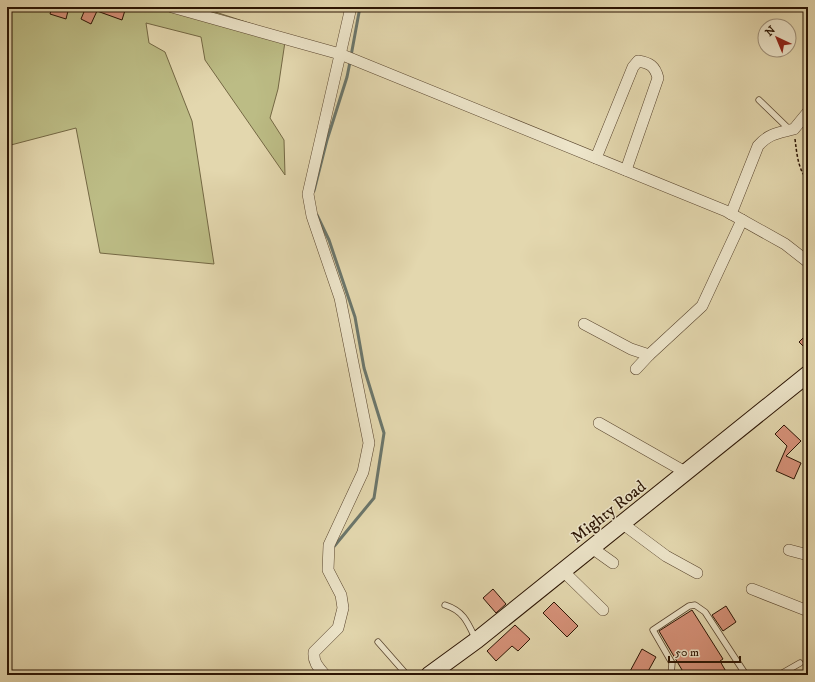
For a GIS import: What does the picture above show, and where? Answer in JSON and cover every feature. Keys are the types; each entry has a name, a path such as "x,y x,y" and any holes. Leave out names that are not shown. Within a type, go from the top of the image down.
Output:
{"street":[{"path":"172,7 340,54 731,214 785,244 808,262"},
{"path":"325,675 315,664 313,659 314,652 338,628 343,608 341,595 328,570 329,545 363,472 369,442 340,298 312,216 308,194 352,7"},
{"path":"596,158 633,67 638,61 650,63 656,70 658,78 626,170"},
{"path":"731,214 758,146 765,138 779,131 792,129 808,112"},
{"path":"636,369 702,306 742,220"},
{"path":"584,324 631,349 649,355"},
{"name":"Mighty Road","path":"429,675 477,640 687,473 808,374"},
{"path":"599,423 687,473"},
{"path":"623,524 666,556 697,573"},
{"path":"592,548 613,563"},
{"path":"789,550 808,554"},
{"path":"563,571 603,610"},
{"path":"752,589 808,611"}],"lane":[{"path":"759,100 792,129"},
{"path":"445,605 456,608 464,618 477,640"},
{"path":"671,675 672,664 654,632 654,629 689,606 695,605 705,612 746,675"},
{"path":"378,642 407,675"},
{"path":"779,675 800,663"}],"path":[{"path":"792,129 801,174 808,181"}],"green space":[{"path":"7,7 200,7 286,35 278,89 270,118 284,140 285,175 205,60 201,37 146,23 149,43 165,52 192,121 214,264 100,253 76,128 7,146"}],"building":[{"path":"52,7 68,11 66,19 50,14"},
{"path":"86,7 126,7 122,20 97,11 91,24 81,19"},
{"path":"808,333 808,351 799,342"},
{"path":"784,425 801,441 786,456 801,463 794,479 776,471 787,446 775,434"},
{"path":"493,589 506,604 496,613 483,598"},
{"path":"554,602 578,626 567,637 543,613"},
{"path":"726,606 736,622 723,631 712,615"},
{"path":"692,610 723,659 720,661 728,675 685,675 659,631"},
{"path":"515,625 530,639 518,651 512,646 496,661 487,651"},
{"path":"642,649 656,657 646,675 628,675"}],"waterway":[{"path":"351,56 360,7"},
{"path":"314,191 350,62"},
{"path":"317,215 329,240 355,317 364,368 384,433 374,498 332,549"}]}
